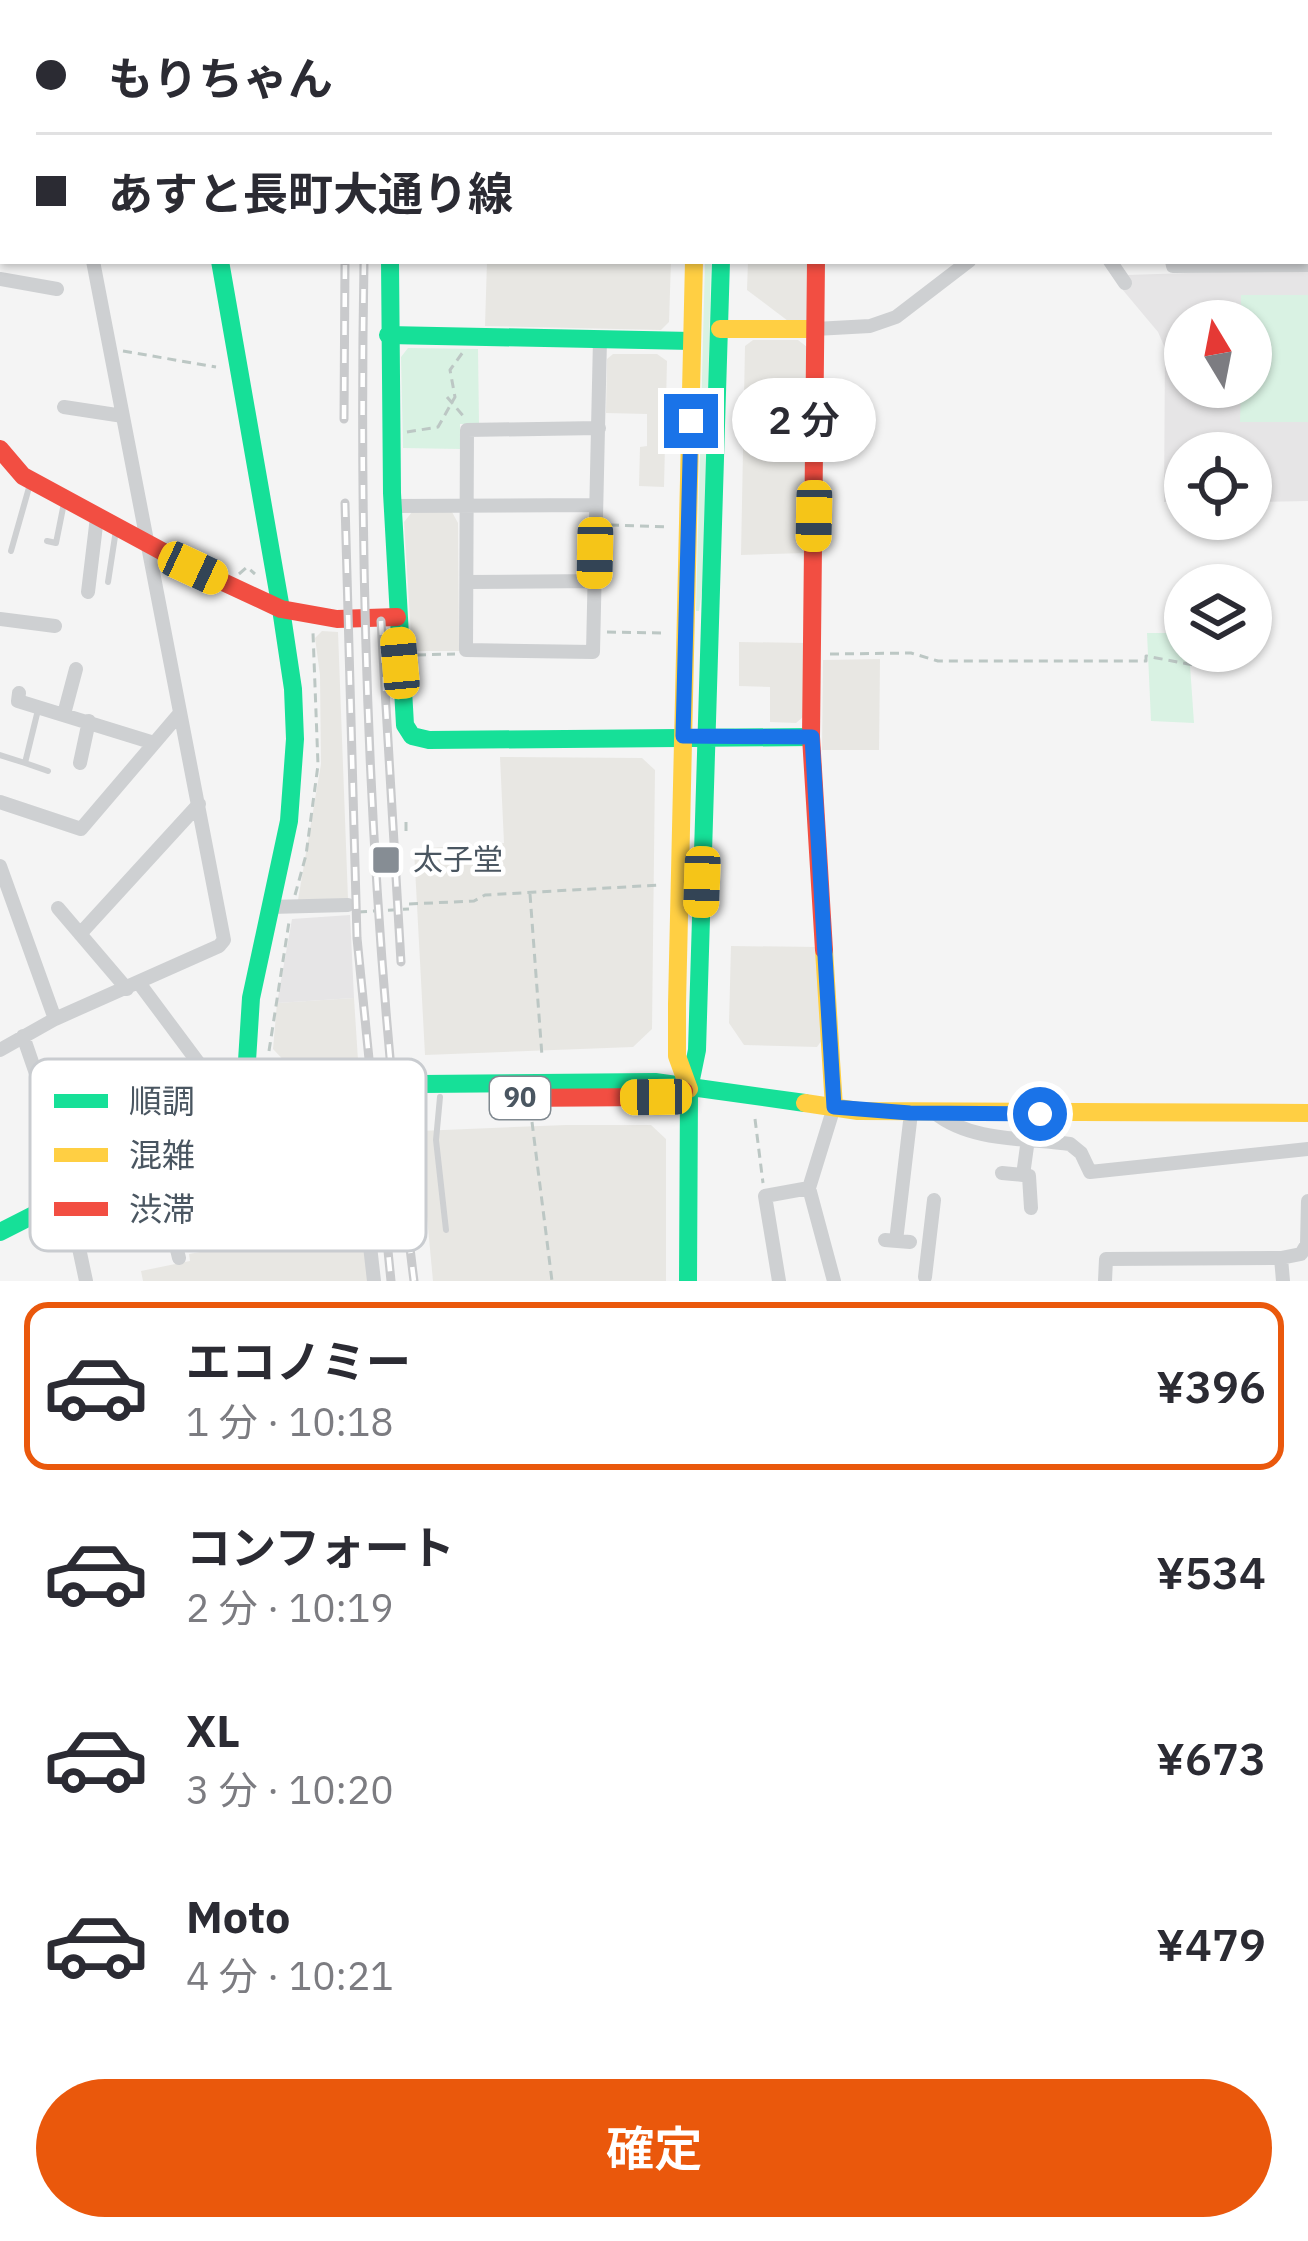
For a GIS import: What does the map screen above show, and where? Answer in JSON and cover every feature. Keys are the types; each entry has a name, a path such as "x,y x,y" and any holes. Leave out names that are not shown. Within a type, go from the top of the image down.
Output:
{"street":[{"path":"0,1050 224,940 94,264"},
{"path":"220,264 281,609 296,739 289,820 250,998 247,1059"},
{"path":"385,264 397,617 405,725 412,736 429,740 812,737"},
{"path":"689,1090 677,1056 694,264"},
{"path":"688,1281 689,1090 697,1056 721,264"},
{"path":"816,264 812,737 834,1107 808,1188 834,1281"},
{"path":"720,329 870,326 896,317 965,264"},
{"path":"1112,264 1126,283"},
{"path":"1173,264 1226,264"},
{"path":"0,279 57,289"},
{"path":"388,335 692,341"},
{"path":"599,428 467,430 466,650 593,652 599,428 600,339"},
{"path":"64,407 123,416"},
{"path":"0,448 31,481 281,609 337,619 397,617"},
{"path":"393,506 596,505"},
{"path":"88,592 97,517"},
{"path":"466,582 595,581"},
{"path":"0,619 55,626"},
{"path":"64,714 76,670"},
{"path":"19,693 18,701 154,743"},
{"path":"0,802 81,829 180,712"},
{"path":"80,763 89,721"},
{"path":"80,934 199,804"},
{"path":"0,866 56,1019"},
{"path":"269,907 348,905"},
{"path":"58,908 194,1059"},
{"path":"22,1036 30,1059"},
{"name":"90","path":"426,1084 656,1082 689,1090 910,1113 1308,1112"},
{"name":"90","path":"426,1096 656,1097 689,1090"},
{"path":"897,1241 910,1113"},
{"path":"935,1113 950,1125 1070,1144 1081,1153 1090,1172 1308,1149"},
{"path":"1023,1174 1028,1138"},
{"path":"1002,1173 1029,1175 1031,1208"},
{"path":"779,1281 765,1196 808,1188"},
{"path":"934,1199 923,1279 941,1281"},
{"path":"1105,1281 1106,1259 1296,1256 1304,1250 1308,1201"},
{"name":"90","path":"0,1232 30,1216"},
{"path":"80,1251 86,1281"},
{"path":"177,1251 179,1258"},
{"path":"371,1251 374,1281"},
{"path":"1282,1258 1283,1281"}],"lane":[{"path":"11,551 31,481"},
{"path":"47,542 56,543 65,500"},
{"path":"108,582 116,527"},
{"path":"25,763 39,707"},
{"path":"0,755 48,770"},
{"path":"440,1097 436,1140 446,1230"}],"path":[{"path":"399,433 438,427 455,397 450,370 468,346"},
{"path":"110,349 216,367"},
{"path":"447,397 470,430"},
{"path":"596,525 668,527"},
{"path":"240,582 238,574 247,567 256,574"},
{"path":"299,640 312,643 310,635 320,627"},
{"path":"594,632 665,633"},
{"path":"409,655 466,650"},
{"path":"819,654 910,653 938,661 1164,659"},
{"path":"406,822 406,837"},
{"path":"409,904 660,885"},
{"path":"530,892 542,1056"},
{"path":"755,1120 765,1196"},
{"path":"532,1122 552,1281"}],"shaded area":[{"path":"487,264 671,264 669,322 661,330 485,326"},
{"path":"748,264 811,264 810,318 805,323 792,324 747,290"},
{"path":"1308,269 1308,501 1272,502 1272,432 1164,432 1165,408 1272,408 1272,300 1164,300 1164,346 1122,289 1127,275"},
{"path":"753,340 798,340 807,347 807,553 741,555 745,346"},
{"path":"613,354 657,354 667,361 664,487 639,486 647,414 606,413 607,359"},
{"path":"412,512 452,512 458,523 459,651 412,651 404,522"},
{"path":"322,631 338,632 348,899 298,900 321,764 315,638"},
{"path":"739,642 805,643 803,717 796,723 770,722 770,687 739,686"},
{"path":"880,659 879,750 822,750 823,660"},
{"path":"500,757 642,758 655,770 652,1029 633,1047 425,1055 414,849 504,843"},
{"path":"350,915 354,998 277,1003 292,919"},
{"path":"731,946 819,947 822,1040 817,1047 744,1045 729,1023"},
{"path":"354,998 358,1059 282,1059 273,1049 277,1003"},
{"path":"651,1125 666,1139 666,1281 433,1281 426,1131"},
{"path":"367,1251 370,1281 143,1281 141,1271 190,1261 189,1254"}],"green space":[{"path":"705,264 711,264 704,576 696,611"},
{"path":"1241,295 1308,295 1308,422 1240,422 1240,408 1272,408 1272,300 1241,300"},
{"path":"408,348 478,349 479,424 460,424 460,449 403,448 401,357"},
{"path":"1147,633 1164,633 1164,672 1190,672 1194,723 1151,721"}],"railway":[{"path":"344,419 345,264"},
{"path":"364,264 366,644 390,1059"},
{"path":"345,503 357,938 369,1059"},
{"path":"381,621 401,962"},
{"path":"388,1251 391,1281"},
{"path":"410,1251 414,1281"}],"traffic: fast":[{"path":"221,264 281,609 295,739 289,821 251,998 247,1059"},
{"path":"390,264 392,493 405,725 412,736 429,740 811,737"},
{"path":"688,1281 689,1089 697,1050 721,264"},
{"path":"388,335 692,341"},
{"path":"426,1084 655,1082 805,1103"},
{"path":"0,1232 30,1217"}],"traffic: slow":[{"path":"689,1089 677,1056 677,1004 694,264"},
{"path":"720,329 815,329"},
{"path":"824,950 834,1107"},
{"path":"805,1103 858,1111 1308,1113"}],"traffic: jam":[{"path":"816,264 811,737 824,950"},
{"path":"0,449 23,476 193,568 281,609 337,619 397,617"},
{"path":"512,1098 656,1097 684,1091"}],"place":[{"name":"太子堂","path":"386,860"}],"route":[{"path":"691,421 683,736 812,737 834,1107 1040,1114"}]}
